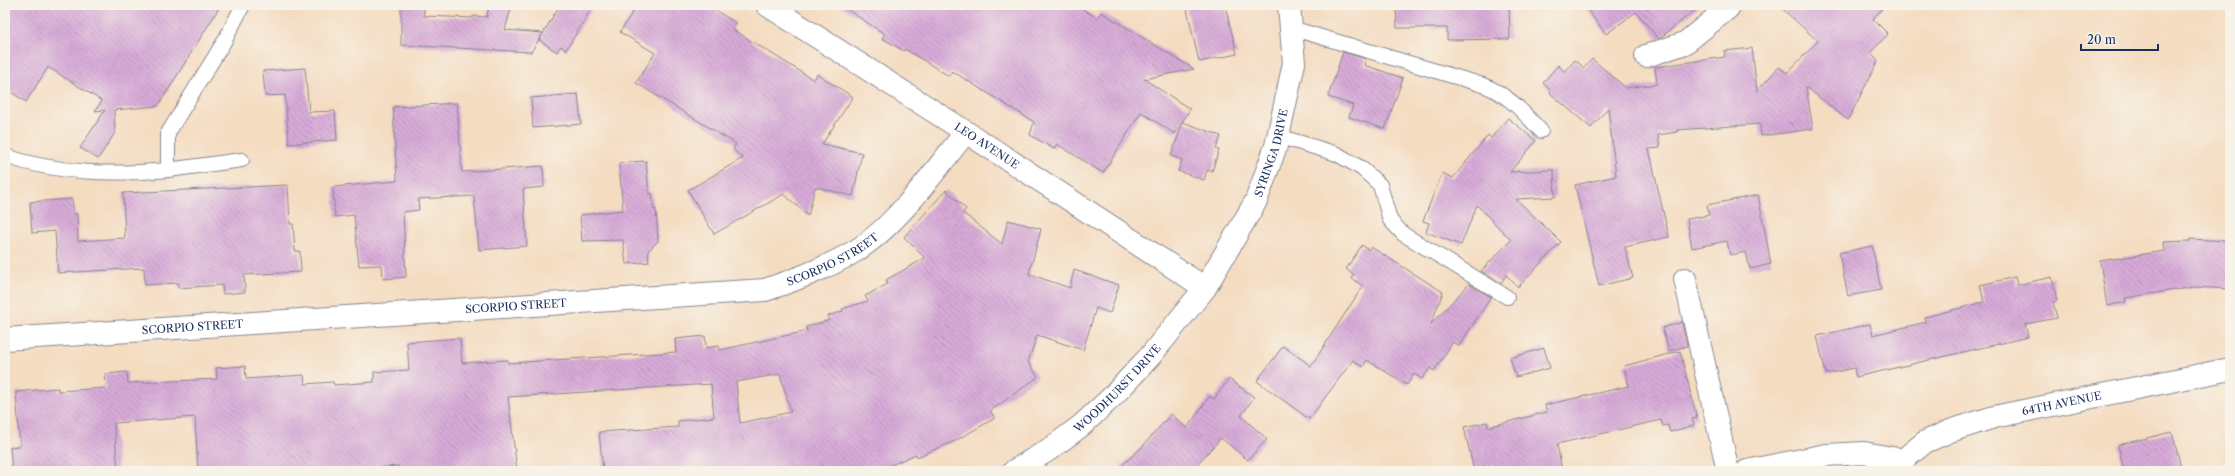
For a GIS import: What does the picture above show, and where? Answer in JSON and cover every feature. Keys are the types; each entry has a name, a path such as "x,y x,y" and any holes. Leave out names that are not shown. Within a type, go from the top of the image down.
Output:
{"street":[{"name":"LEO AVENUE","path":"767,5 966,132 1205,288"},
{"name":"SYRINGA DRIVE","path":"1205,288 1256,201 1278,136 1294,63 1289,5"},
{"path":"1646,56 1685,43 1730,5"},
{"name":"SCORPIO STREET","path":"5,339 765,290 810,275 858,249 896,216 966,132"},
{"path":"1685,279 1728,471"},
{"name":"WOODHURST DRIVE","path":"1014,471 1050,449 1082,425 1113,396 1151,355 1205,288"},
{"name":"64TH AVENUE","path":"1904,465 1925,442 1950,431 1994,417 2230,369"},
{"path":"1747,471 1826,455 1864,453 1904,465"}],"lane":[{"path":"168,170 168,133 225,40 243,5"},
{"path":"1291,28 1500,91 1511,100 1541,131"},
{"path":"1278,136 1337,154 1361,168 1380,185 1390,220 1403,234 1507,297"},
{"path":"5,156 81,173 130,173 168,170 242,160"}],"building":[{"path":"5,5 221,5 158,106 114,110 115,133 98,159 80,148 105,110 95,111 102,101 48,67 26,102 5,88"},
{"path":"401,5 424,5 424,16 473,18 473,16 487,17 489,5 512,5 505,30 543,33 531,52 401,45"},
{"path":"560,5 594,5 566,50 561,46 557,52 539,40"},
{"path":"637,5 707,5 736,23 732,29 814,80 817,74 853,97 822,144 862,153 853,196 815,187 808,216 784,194 714,234 688,190 743,158 733,149 736,144 636,83 655,53 620,32"},
{"path":"840,5 1076,5 1097,18 1101,12 1194,69 1144,79 1190,109 1175,134 1141,112 1103,173 1057,144 1054,149 1030,135 1034,122 952,71 949,76 905,49 904,51 882,38 885,34"},
{"path":"1186,5 1225,5 1237,54 1199,62"},
{"path":"1396,5 1509,5 1510,39 1447,40 1447,28 1397,28"},
{"path":"1584,5 1701,5 1659,39 1636,12 1606,34"},
{"path":"1778,5 1885,5 1873,19 1888,34 1870,53 1878,61 1848,120 1806,87 1813,129 1761,136 1760,124 1677,130 1677,132 1658,135 1660,148 1649,149 1669,237 1625,247 1633,278 1599,286 1575,185 1616,176 1608,108 1591,128 1550,93 1551,91 1543,83 1558,65 1565,72 1575,60 1584,68 1592,59 1626,88 1657,84 1655,67 1725,57 1724,51 1752,48 1757,91 1779,67 1787,73 1818,41"},
{"path":"1343,52 1366,59 1364,65 1403,78 1385,129 1349,117 1353,105 1328,97"},
{"path":"305,68 309,112 335,111 337,140 289,144 285,95 265,96 263,71"},
{"path":"578,94 581,124 533,128 531,98"},
{"path":"457,103 462,172 543,166 544,187 523,189 527,246 479,250 474,196 418,199 419,210 403,212 406,277 383,279 382,265 359,266 354,215 335,217 333,187 397,181 393,107"},
{"path":"1508,118 1536,141 1510,172 1554,170 1555,197 1516,199 1561,242 1518,287 1506,275 1501,283 1481,271 1511,240 1477,205 1461,245 1426,232 1429,223 1423,221 1442,173 1453,178 1488,135 1491,138"},
{"path":"1183,122 1221,136 1216,149 1219,150 1212,171 1207,170 1204,180 1178,171 1182,160 1171,156"},
{"path":"646,161 649,194 652,193 654,210 656,209 658,241 648,251 649,262 626,264 623,240 582,241 580,215 623,210 619,163"},
{"path":"288,185 290,224 293,224 295,251 300,251 301,272 244,275 245,292 223,294 222,285 178,288 178,283 145,285 144,268 58,273 55,231 32,233 30,202 72,199 74,214 77,214 78,241 125,238 123,193"},
{"path":"946,190 966,209 963,213 1002,244 1008,220 1041,229 1029,274 1070,288 1074,270 1119,285 1110,313 1096,308 1083,350 1037,335 1028,362 1038,377 990,411 995,418 955,441 917,457 916,454 878,471 603,471 599,432 678,427 678,421 714,417 711,384 508,397 517,471 399,471 399,466 339,471 198,471 195,417 114,423 118,471 12,471 10,447 20,446 16,392 58,388 58,391 106,388 105,374 127,372 128,383 217,379 216,368 245,366 246,379 304,375 305,384 333,382 334,385 374,382 374,372 409,370 407,342 460,338 462,363 508,360 508,363 676,352 675,339 705,336 706,348 719,346 720,350 807,331 806,327 830,320 828,316 843,311 842,309 868,301 865,296 888,284 886,280 925,258 904,237","holes":["780,374 791,412 740,423 736,382"]},
{"path":"1758,195 1771,264 1750,269 1746,252 1730,255 1727,241 1692,248 1687,219 1709,215 1707,205"},
{"path":"2190,239 2230,241 2230,289 2194,287 2125,298 2126,302 2107,306 2100,261 2164,251 2163,242 2190,241"},
{"path":"1362,245 1369,250 1371,247 1443,292 1431,324 1469,284 1491,297 1459,346 1453,342 1434,371 1430,368 1422,379 1414,374 1407,385 1367,360 1363,367 1353,360 1309,419 1257,381 1283,346 1311,366 1363,286 1351,278 1354,275 1346,269"},
{"path":"1872,246 1881,290 1848,296 1839,253"},
{"path":"2015,277 2017,285 2052,277 2057,301 2053,302 2057,318 2025,324 2028,337 1856,377 1854,368 1826,374 1817,336 1870,324 1873,335 1926,322 1925,317 1984,302 1980,285"},
{"path":"1682,322 1687,346 1669,351 1662,328"},
{"path":"1544,348 1550,368 1516,377 1510,358"},
{"path":"1680,351 1697,418 1692,419 1694,425 1670,432 1668,425 1663,426 1661,420 1557,444 1562,471 1474,471 1464,427 1487,422 1488,427 1547,412 1545,405 1629,386 1624,366"},
{"path":"1229,379 1254,397 1241,416 1267,439 1248,460 1221,438 1191,471 1116,471 1142,447 1171,414 1187,428 1210,396 1214,399"},
{"path":"2172,432 2182,471 2124,471 2118,445"}]}
